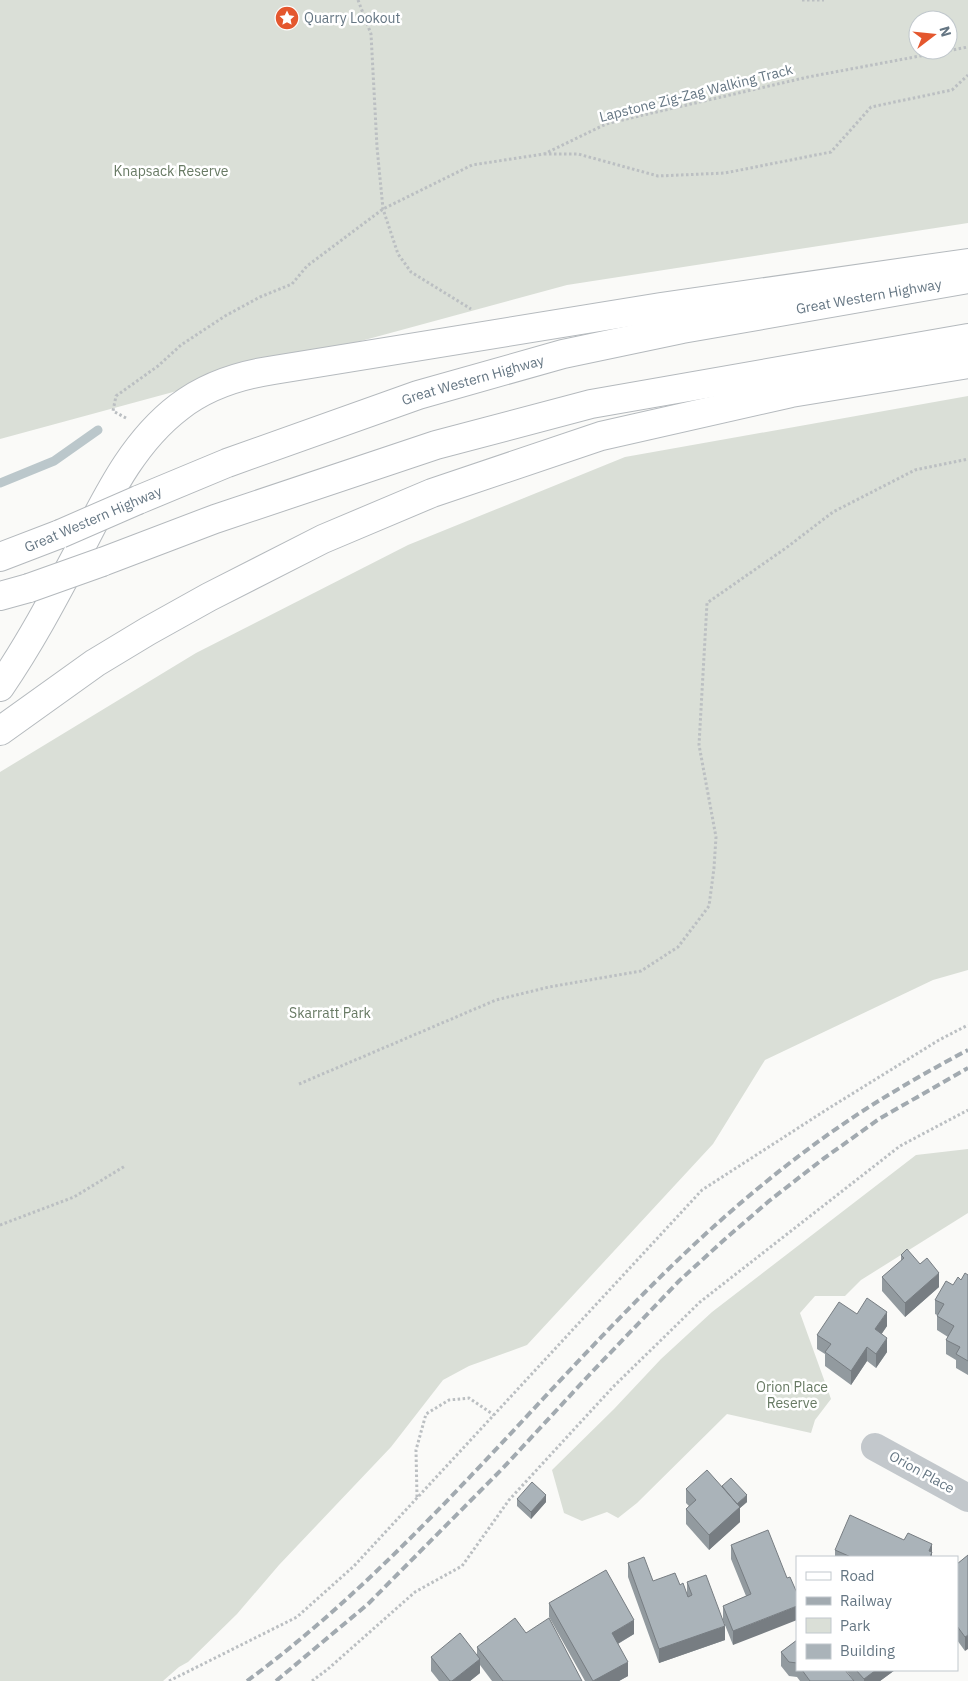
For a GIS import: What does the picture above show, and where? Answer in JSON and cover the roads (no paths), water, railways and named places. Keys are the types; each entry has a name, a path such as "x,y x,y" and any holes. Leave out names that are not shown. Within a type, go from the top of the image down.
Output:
{"main road":[{"path":"0,686 40,624 117,478 138,447 180,406 220,384 256,373 419,346 671,306 968,263"},
{"name":"Great Western Highway","path":"0,557 60,534 227,463 409,398 563,354 682,329 968,279"},
{"path":"0,596 29,588 102,562 216,519 436,445 591,404 968,338"},
{"path":"0,731 96,663 209,597 323,539 432,493 601,436 791,393 968,364"}],"street":[{"name":"Orion Place","path":"875,1447 968,1498"}],"waterway":[{"path":"0,483 54,461 98,430"}],"railway":[{"path":"247,1681 309,1632 425,1524 643,1294 723,1218 796,1158 847,1121 900,1088 968,1050"},
{"path":"276,1681 368,1604 503,1468 679,1281 724,1240 769,1201 879,1119 968,1068"}],"place":[{"name":"Quarry Lookout","path":"287,18"}],"park label":[{"name":"Knapsack Reserve","path":"171,171"},
{"name":"Skarratt Park","path":"330,1013"},
{"name":"Orion Place Reserve","path":"792,1395"}]}
